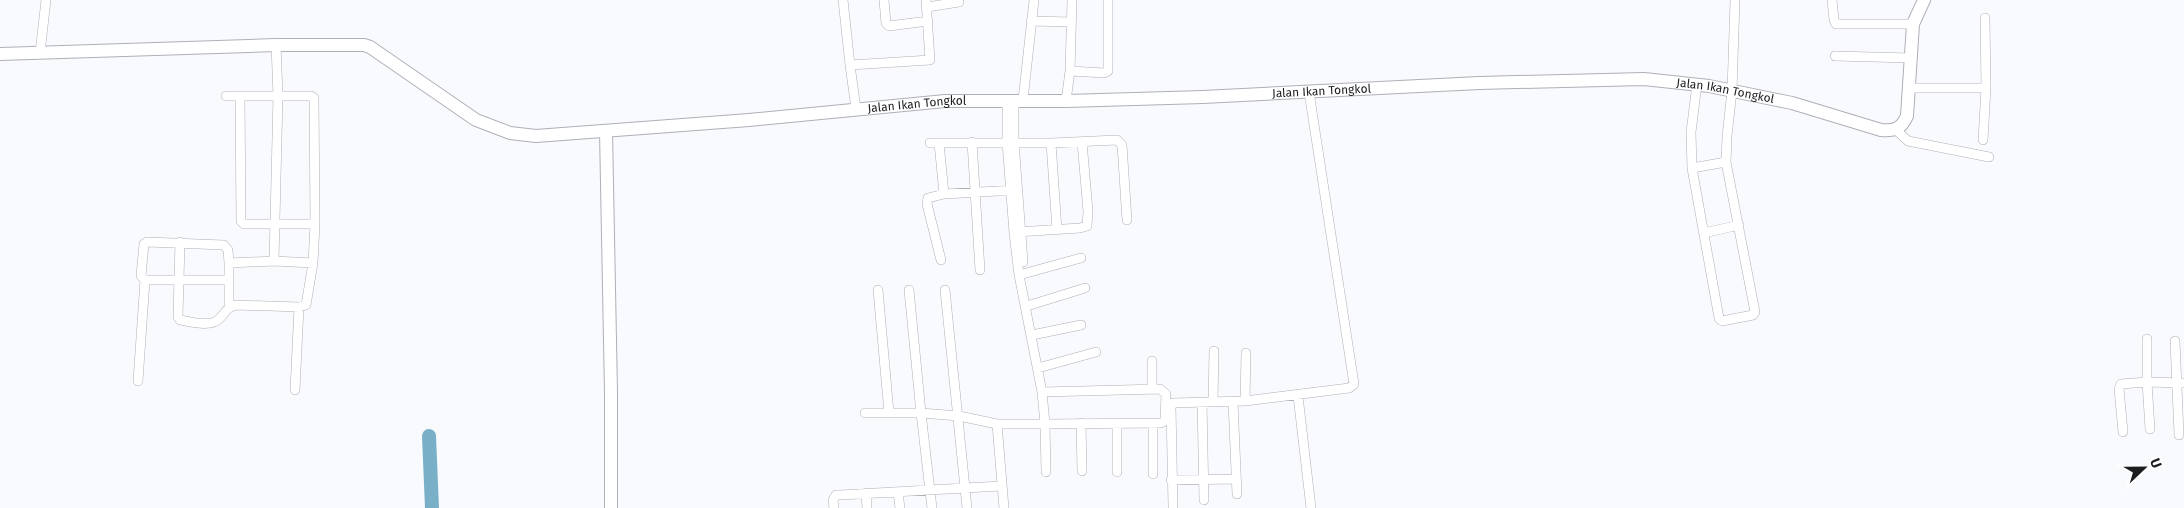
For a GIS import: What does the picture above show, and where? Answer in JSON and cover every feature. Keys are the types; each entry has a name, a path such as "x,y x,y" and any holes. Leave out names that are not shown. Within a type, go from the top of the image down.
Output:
{"street":[{"path":"40,53 46,0"},
{"path":"843,0 856,109"},
{"path":"884,0 886,23 889,26 928,21"},
{"path":"1034,0 1032,21 1015,100 1011,142 1021,277 1042,392 1046,472"},
{"path":"1066,101 1070,72 1072,0"},
{"path":"1070,72 1108,72 1108,0"},
{"path":"1697,84 1691,132 1692,168 1719,318 1722,321 1749,317 1755,312 1726,162 1732,91 1735,0"},
{"path":"1832,0 1836,24 1913,24"},
{"path":"1923,0 1913,24 1907,116 1903,124 1896,130 1908,141 1989,157"},
{"path":"850,65 930,60 927,4 959,2"},
{"path":"1983,140 1986,88 1985,18"},
{"path":"1032,21 1071,22"},
{"path":"274,261 278,96 276,45"},
{"name":"Jalan Ikan Tongkol","path":"0,54 276,45 364,45 485,124 510,133 554,136 945,100 1066,101 1203,98 1572,80 1659,79 1697,84 1817,109 1882,130 1896,130"},
{"path":"1835,56 1910,58"},
{"path":"1910,88 1986,88"},
{"path":"1173,506 1171,480 1172,405 1179,402 1233,402 1298,396 1349,388 1354,384 1309,92"},
{"path":"180,242 178,317 180,320 212,324 229,308 236,305 299,307 304,306 307,302 313,263 315,224 314,98 311,96 226,96"},
{"path":"240,96 240,218 244,224 315,224"},
{"path":"606,131 611,393 611,508"},
{"path":"944,194 934,143 1051,143 1118,140 1121,142 1127,220"},
{"path":"972,142 980,270"},
{"path":"1018,232 1080,228 1088,223 1082,142"},
{"path":"1051,143 1057,230"},
{"path":"1692,168 1726,162"},
{"path":"941,260 927,201 930,197 944,194 975,194 1014,190"},
{"path":"1704,234 1739,225"},
{"path":"138,380 144,280 141,276 145,242 224,245 228,250 229,262 229,308"},
{"path":"1021,277 1081,258"},
{"path":"229,262 274,261 313,263"},
{"path":"144,280 229,280"},
{"path":"1027,306 1085,288"},
{"path":"878,290 889,413"},
{"path":"910,290 932,508"},
{"path":"945,290 967,508"},
{"path":"296,390 299,307"},
{"path":"1032,336 1081,325"},
{"path":"2147,339 2150,429"},
{"path":"2175,341 2181,383 2179,435"},
{"path":"1213,402 1214,351"},
{"path":"1038,368 1096,352"},
{"path":"1245,401 1246,353"},
{"path":"1152,361 1152,389"},
{"path":"2122,432 2119,389 2121,384 2147,382 2181,383"},
{"path":"865,413 922,412 959,416 997,424 1153,423 1165,420 1166,403 1163,391 1152,389 1042,392"},
{"path":"1298,396 1310,508"},
{"path":"1202,402 1204,500"},
{"path":"1233,402 1237,494"},
{"path":"1117,423 1117,472"},
{"path":"1153,423 1153,474"},
{"path":"997,424 1004,508"},
{"path":"1081,424 1082,472"},
{"path":"1171,480 1236,479"},
{"path":"834,508 836,495 1001,486"},
{"path":"898,492 900,508"},
{"path":"866,494 867,508"}],"waterway":[{"path":"429,436 432,508"}]}
